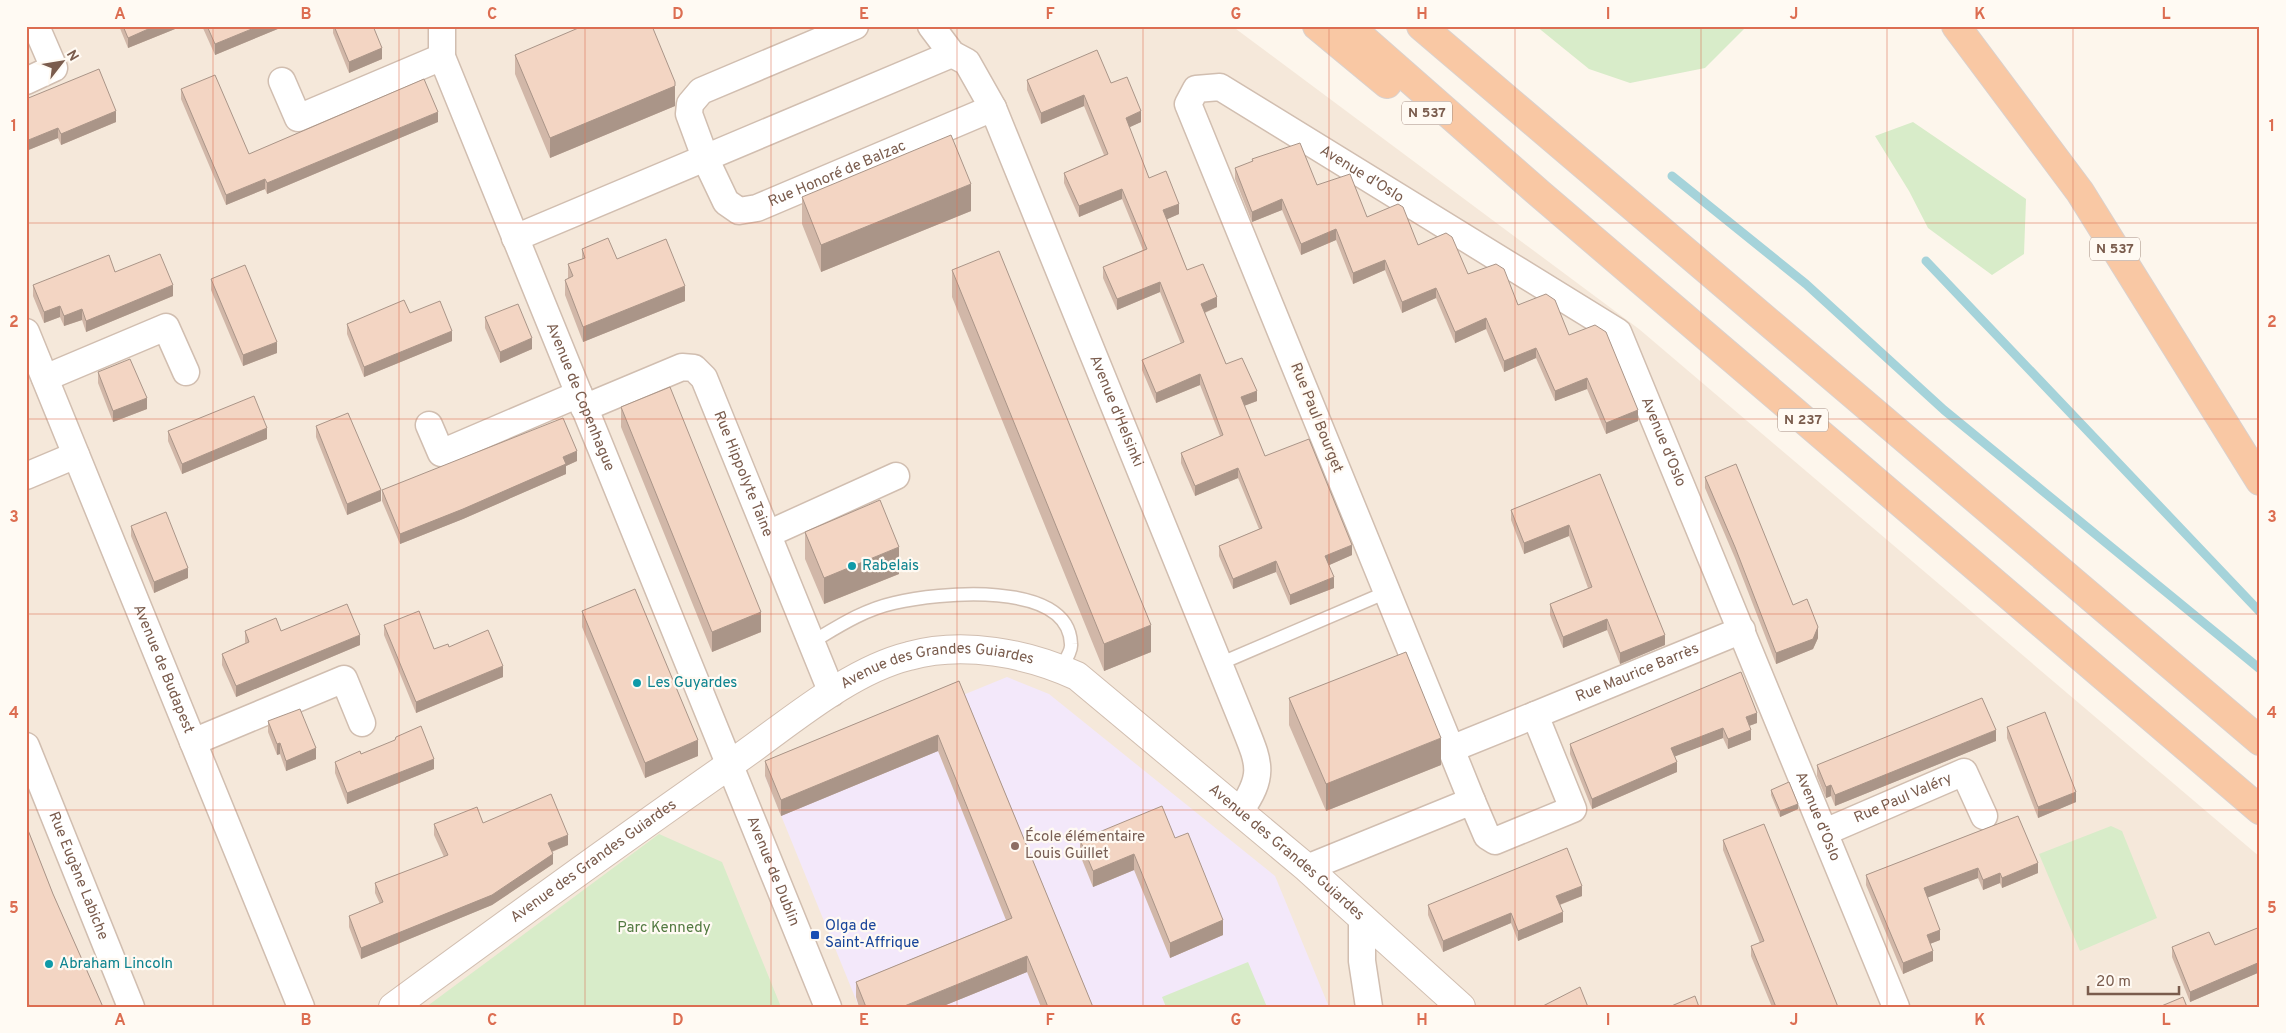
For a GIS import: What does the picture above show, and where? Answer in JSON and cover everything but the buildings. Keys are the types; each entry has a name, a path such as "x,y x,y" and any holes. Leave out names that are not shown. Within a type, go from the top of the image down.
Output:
{"highway":[{"name":"N 537","path":"1317,26 1386,83 1540,194"},
{"name":"N 237","path":"1349,26 1540,194 2260,810"},
{"path":"1421,26 2260,741"},
{"name":"N 537","path":"1956,26 2080,192 2260,481"}],"street":[{"name":"Avenue de Copenhague","path":"442,26 442,57 729,765"},
{"name":"Rue Honoré de Balzac","path":"856,26 701,91 690,104 689,114 706,160 726,202 739,211 757,208 993,108"},
{"name":"Avenue d'Helsinki","path":"931,26 952,54 967,62 993,108 1254,749 1259,771 1256,784 1240,812"},
{"path":"26,81 54,68 38,31"},
{"path":"515,238 706,160 952,54"},
{"path":"282,81 298,118 442,57"},
{"name":"Avenue d'Oslo","path":"1196,88 1220,87 1618,332 1896,1007"},
{"name":"Rue Paul Bourget","path":"1196,88 1188,104 1451,749"},
{"path":"45,378 166,327 186,372"},
{"name":"Avenue de Budapest","path":"26,332 301,1007"},
{"name":"Rue Hippolyte Taine","path":"429,425 440,453 682,366 694,368 704,378 832,692"},
{"path":"26,476 76,455"},
{"path":"768,534 896,476"},
{"name":"Rue Maurice Barrès","path":"1451,749 1742,630"},
{"name":"Avenue des Grandes Guiardes","path":"393,1007 630,834 832,692 874,667 910,655 941,651 974,650 1008,654 1061,668 1077,676 1307,868 1461,1007"},
{"path":"193,742 344,679 362,723"},
{"path":"1451,749 1487,836 1495,841 1573,809 1535,715"},
{"name":"Rue Eugène Labiche","path":"26,746 131,1007"},
{"name":"Avenue de Dublin","path":"729,765 828,1007"},
{"name":"Rue Paul Valéry","path":"1825,832 1964,772 1984,816"},
{"path":"1307,868 1472,801"},
{"path":"1362,917 1362,961 1369,1007"}],"lane":[{"path":"1219,664 1387,592"},
{"path":"812,642 858,614 893,603 923,597 964,593 1033,601 1053,609 1069,632 1072,646 1061,668"}],"shaded area":[{"path":"26,26 1228,26 1236,29 1639,329 2260,857 2260,1007 26,1007"},
{"name":"École élémentaire Louis Guillet","path":"1007,677 1049,694 1275,876 1329,1007 859,1007 765,776"}],"green space":[{"path":"1536,26 1747,26 1705,68 1630,83 1589,69"},
{"path":"1913,122 2026,199 2024,254 1992,275 1928,228 1909,191 1875,136"},
{"path":"2111,826 2122,831 2157,918 2080,951 2039,854"},
{"name":"Parc Kennedy","path":"659,834 722,862 781,1007 426,1007"},
{"path":"1248,962 1267,1007 1166,1007 1162,997"}],"waterway":[{"path":"1672,176 1806,284 1944,410 2260,669"},
{"path":"1926,261 2260,612"}],"place":[{"name":"Rabelais","path":"852,566"},
{"name":"Les Guyardes","path":"637,683"},
{"name":"École élémentaire Louis Guillet","path":"1015,846"},
{"name":"Olga de Saint-Affrique","path":"815,935"},
{"name":"Abraham Lincoln","path":"49,964"}]}
